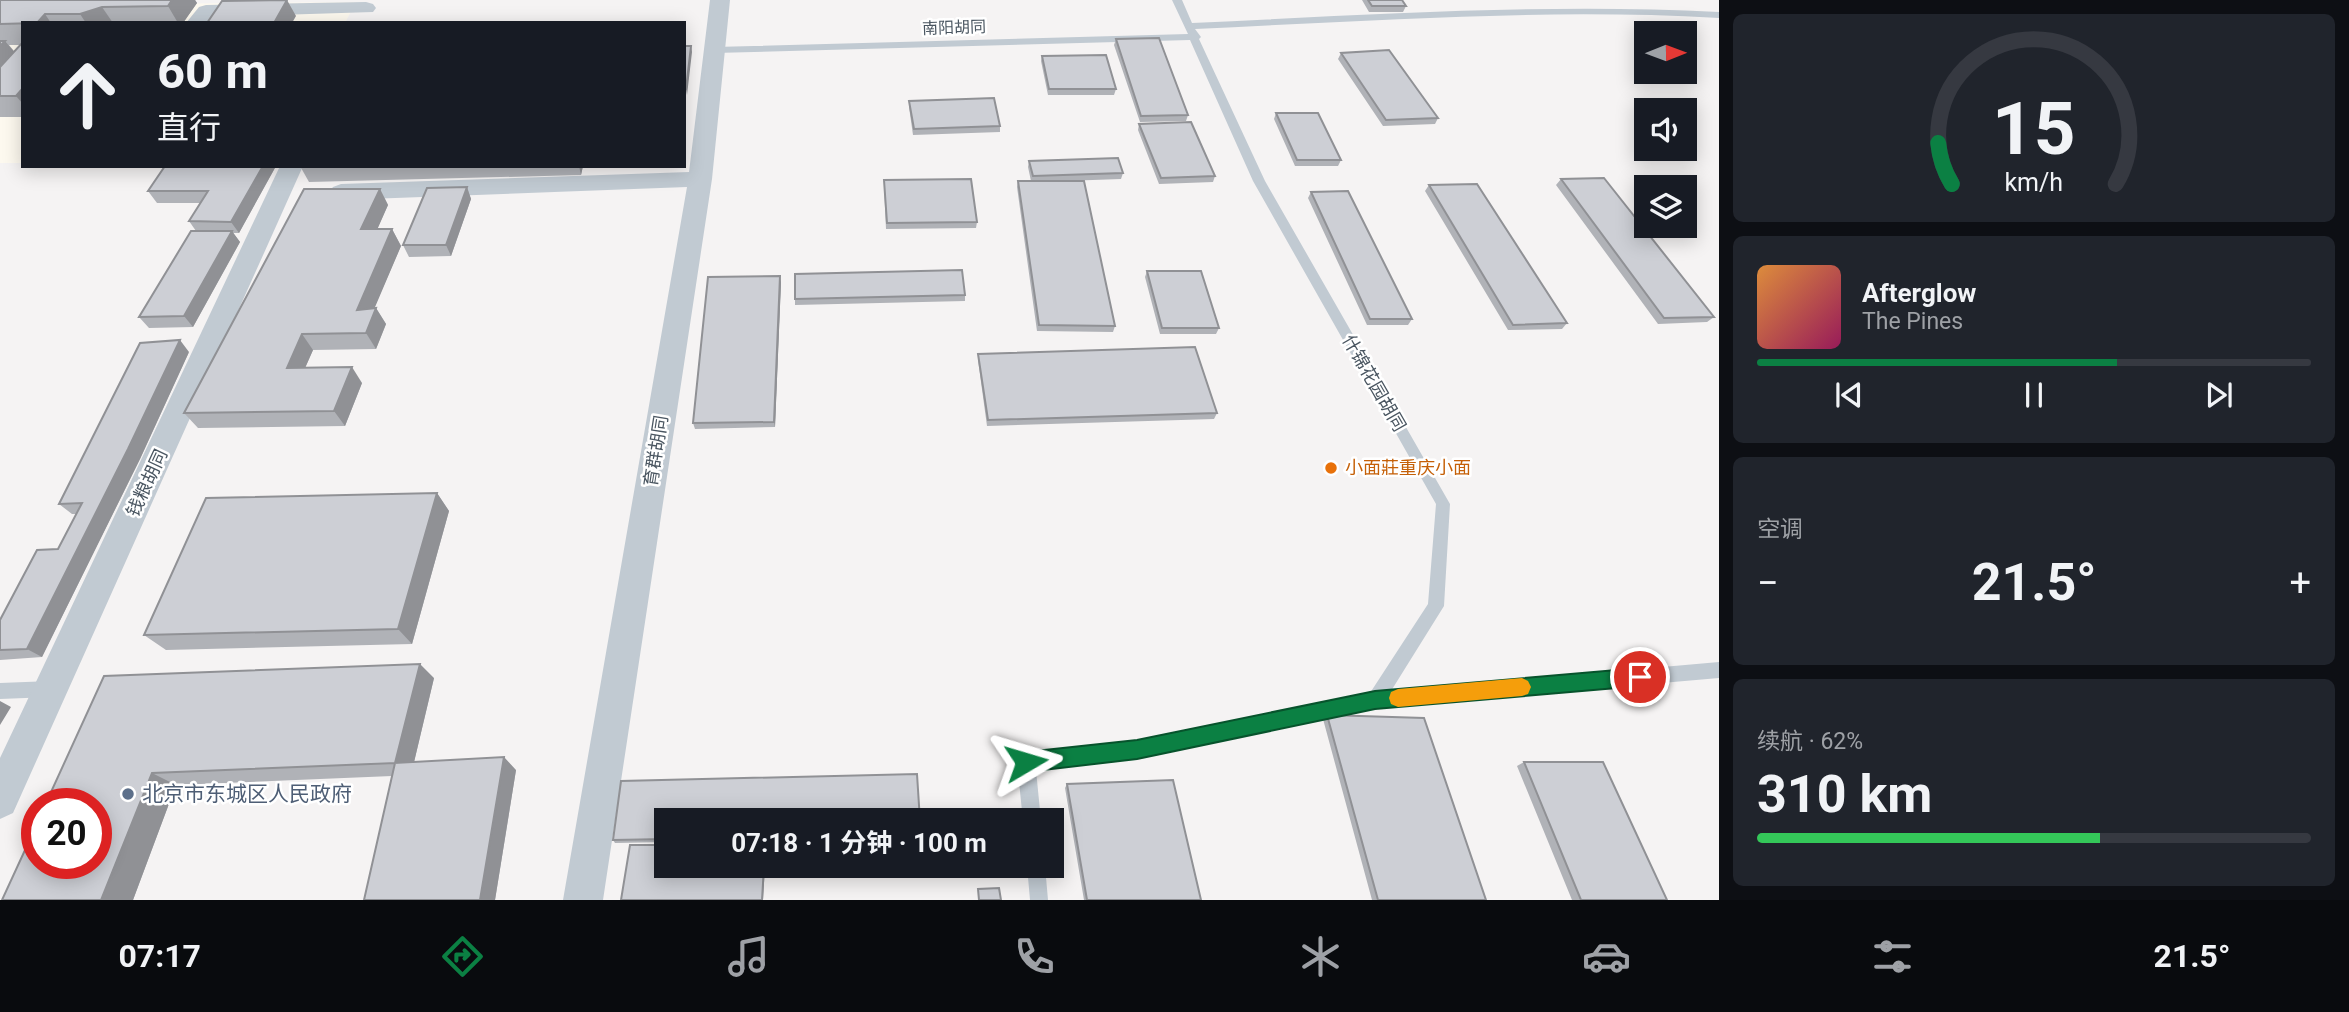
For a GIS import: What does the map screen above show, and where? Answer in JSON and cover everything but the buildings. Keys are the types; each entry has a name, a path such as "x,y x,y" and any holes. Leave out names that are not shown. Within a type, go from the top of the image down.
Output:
{"street":[{"name":"育群胡同","path":"583,900 701,178 720,0"},
{"path":"198,21 206,11 365,10"},
{"name":"钱粮胡同","path":"0,800 52,690 302,194 293,168"},
{"path":"302,194 701,178"}],"lane":[{"name":"什锦花园胡同","path":"1177,0 1259,181 1443,504 1436,606 1375,700"},
{"name":"南阳胡同","path":"714,50 1193,31 1531,12 1651,10 1719,15"},
{"path":"1031,808 1026,762 1137,750 1375,700 1719,670"},
{"path":"0,691 52,690"},
{"path":"1037,878 1039,900"}],"shaded area":[{"path":"356,2 346,21 21,21 21,163 0,163 0,12 134,4"}],"slow traffic":[{"path":"1398,698 1522,687"}],"place":[{"name":"小面莊重庆小面","path":"1331,468"},
{"name":"北京市东城区人民政府","path":"128,794"}],"route":[{"path":"1026,762 1137,750 1375,700 1640,677"}]}
